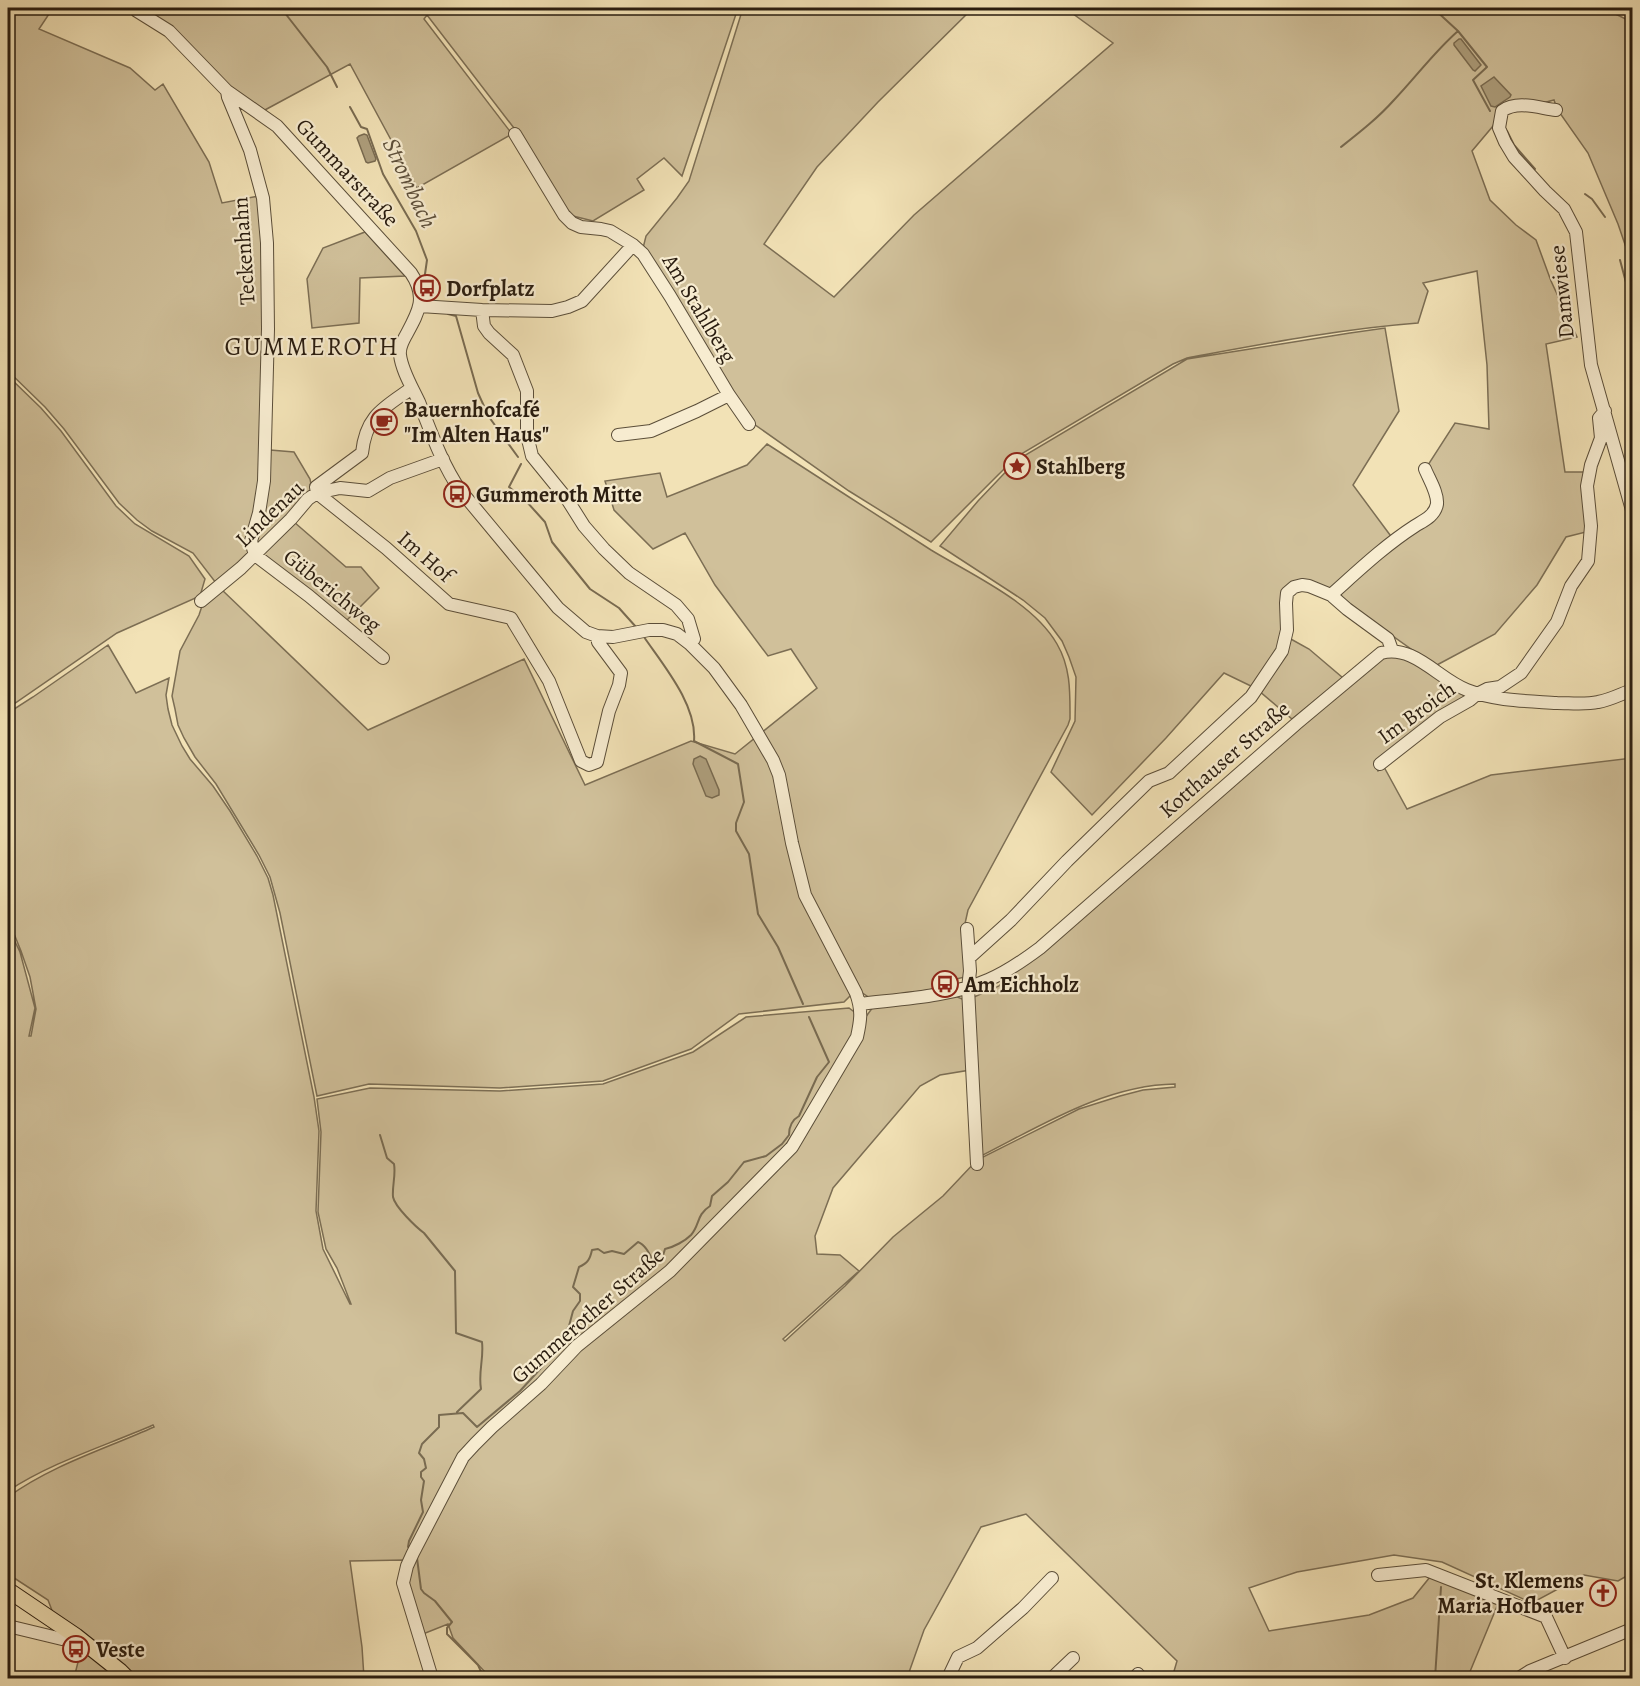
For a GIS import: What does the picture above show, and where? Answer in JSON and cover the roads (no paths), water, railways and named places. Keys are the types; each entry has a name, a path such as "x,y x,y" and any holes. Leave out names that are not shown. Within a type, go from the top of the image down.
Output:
{"main road":[{"path":"8,1590 76,1636 127,1678"}],"street":[{"name":"Gummarstraße","path":"135,8 169,31 227,91 277,126 411,273 421,293 420,306"},
{"name":"Teckenhahn","path":"227,91 250,150 263,198 267,243 265,470 260,513 251,541 255,555"},
{"name":"Damwiese","path":"1556,110 1508,106 1502,111 1499,128 1514,157 1564,209 1576,232 1589,351 1632,510"},
{"path":"515,134 564,215 572,223 581,227 610,231 633,245 582,301 568,307 552,311 420,306 400,352 412,388 453,480 558,608 586,632 597,636 613,637 650,630 663,630 677,634 714,668 741,705 773,760 779,775 805,895 860,1004"},
{"name":"Am Stahlberg","path":"633,245 642,254 670,296 749,424"},
{"path":"482,310 484,327 513,355 526,391 527,435 532,456 604,549 629,573 676,605 688,618 694,639 690,644"},
{"path":"317,493 316,487 362,453 363,440 369,423 375,415 412,388"},
{"name":"Am Stahlberg","path":"618,435 651,430 729,395"},
{"name":"Im Broich","path":"1380,764 1440,717 1477,694 1487,689 1500,687 1521,673 1557,622 1571,586 1588,561 1591,526 1587,486 1601,438 1599,418 1605,411"},
{"name":"Lindenau","path":"201,601 255,555 308,499 317,493 340,488 368,491 390,478 443,459"},
{"path":"1331,595 1399,536 1431,516 1437,506 1437,497 1425,469"},
{"name":"Im Hof","path":"317,493 386,548 449,604 511,618 549,681 581,761 589,765 597,762 609,711 620,685 621,673 598,642 597,636"},
{"name":"Güberichweg","path":"255,555 309,596 383,658"},
{"path":"970,957 1011,920 1067,861 1149,781 1169,773 1251,697 1282,651 1287,630 1287,593 1294,587 1309,586 1331,595 1388,639 1392,650 1403,652 1452,683 1477,694 1512,700 1579,704 1596,703 1632,690"},
{"name":"Kotthauser Straße","path":"860,1004 969,988 1013,967 1040,948 1375,657 1392,650"},
{"path":"968,929 977,1164"},
{"name":"Gummerother Straße","path":"432,1678 403,1583 413,1553 464,1457 492,1427 541,1384 577,1346 670,1271 792,1147 857,1037 861,1019 860,1004"},
{"path":"1378,1575 1426,1570 1546,1617 1565,1658"},
{"path":"948,1678 958,1657 977,1648 1023,1608 1052,1578"},
{"path":"8,1626 62,1639 76,1636"},
{"path":"1519,1678 1530,1671 1632,1629"},
{"path":"1052,1678 1072,1658"}],"waterway":[{"name":"Strombach","path":"265,8 270,11 271,8"},
{"name":"Strombach","path":"281,8 327,67 337,87"},
{"path":"1433,8 1458,31 1487,67 1473,80 1490,111"},
{"path":"1341,147 1382,113 1458,31"},
{"name":"Strombach","path":"350,107 361,127 367,129 383,174 416,231 427,260 424,281"},
{"path":"1507,131 1514,145 1535,169"},
{"path":"1585,194 1592,199 1605,217"},
{"path":"1620,260 1628,290 1629,340 1632,352"},
{"name":"Strombach","path":"448,314 456,316 478,393 489,417 518,457"},
{"path":"1632,356 1632,361"},
{"name":"Strombach","path":"521,464 509,487 526,501 545,522 552,542 590,589 619,608 636,627"},
{"name":"Strombach","path":"644,637 685,700 694,727 694,741 738,764 744,802 736,823 736,831 749,854 758,914 778,947 803,1004"},
{"name":"Strombach","path":"408,1547 423,1512 421,1500 424,1481 421,1472 426,1468 424,1459 419,1453 422,1444 439,1427 439,1415 463,1413 477,1427 520,1391 553,1355 559,1340 569,1326 573,1311 580,1301 580,1294 573,1287 579,1267 585,1264 592,1250 624,1254 638,1242 646,1248 654,1264 661,1262 665,1249 691,1235 700,1216 710,1206 712,1196 728,1182 744,1162 766,1156 782,1144 789,1135 791,1124 799,1116 817,1077 829,1062 809,1017"},
{"path":"380,1135 387,1158 394,1164 393,1197 395,1201 455,1271 456,1333 482,1342 481,1389 457,1412"},
{"name":"Strombach","path":"417,1558 421,1589 435,1601 452,1622 447,1628 447,1634 478,1665 484,1678"},
{"path":"1435,1678 1441,1587"}],"place":[{"name":"Dorfplatz","path":"427,288"},
{"name":"Bauernhofcafé \"Im Alten Haus\"","path":"384,422"},
{"name":"Stahlberg","path":"1017,466"},
{"name":"Gummeroth Mitte","path":"457,494"},
{"name":"Am Eichholz","path":"945,984"},
{"name":"St. Klemens Maria Hofbauer","path":"1603,1593"},
{"name":"Veste","path":"76,1649"}],"district":[{"name":"GUMMEROTH","path":"312,346"}]}
